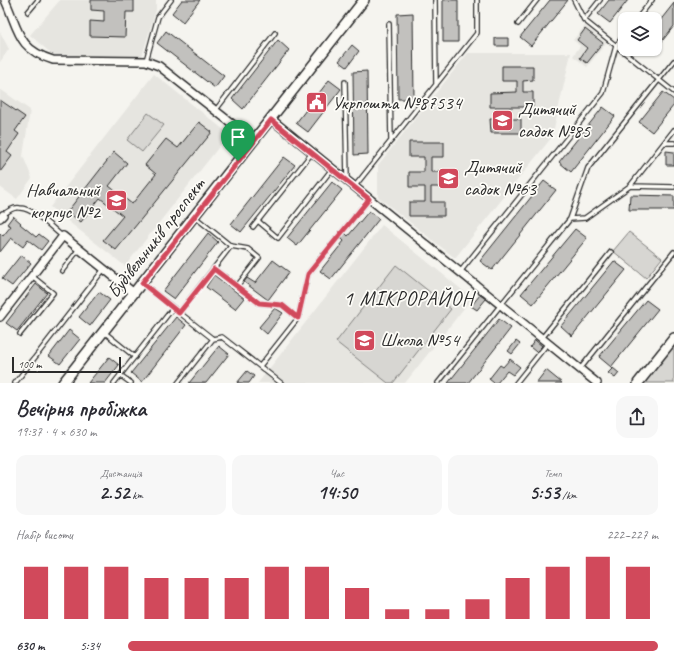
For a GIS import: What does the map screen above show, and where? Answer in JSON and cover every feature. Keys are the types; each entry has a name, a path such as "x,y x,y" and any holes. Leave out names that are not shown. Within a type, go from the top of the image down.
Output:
{"main road":[{"name":"Будівельників проспект","path":"63,383 364,0"},
{"path":"638,383 674,338"}],"street":[{"path":"5,0 20,37 30,49 43,57 53,60 146,61 159,66 254,141"},
{"path":"271,120 597,383"},
{"path":"0,317 63,236 134,293"}],"lane":[{"path":"28,12 38,0"},
{"path":"146,61 158,17 171,0"},
{"path":"435,0 436,85"},
{"path":"354,187 477,33 477,0"},
{"path":"518,24 537,0"},
{"path":"574,0 584,20 674,92"},
{"path":"584,20 600,0"},
{"path":"643,12 652,0"},
{"path":"390,24 391,141"},
{"path":"215,110 275,33"},
{"path":"460,272 603,93 618,43"},
{"path":"438,383 570,219 588,168 674,61"},
{"path":"345,82 347,181"},
{"path":"570,219 586,218 630,186 674,130"},
{"path":"664,143 674,144"},
{"path":"253,227 312,153"},
{"path":"258,222 278,238 332,169"},
{"path":"630,186 674,186"},
{"path":"260,366 298,318 308,274 369,199"},
{"path":"1,216 10,209 20,208 29,210 63,236"},
{"path":"194,217 231,246 248,248 259,258 237,286"},
{"path":"179,313 231,246"},
{"path":"62,271 79,249"},
{"path":"542,338 611,252"},
{"path":"580,369 674,252"},
{"path":"15,383 104,269"},
{"path":"214,269 259,303 282,305 298,318"},
{"path":"20,334 53,293 32,276"},
{"path":"142,283 213,339"},
{"path":"114,383 173,308"},
{"path":"103,331 135,357"},
{"path":"178,383 213,339 222,337 281,383"},
{"path":"516,383 548,343"},
{"path":"120,375 131,383"}],"shaded area":[{"path":"60,0 156,0 156,10 142,56 54,56 30,35"},
{"path":"585,26 606,43 587,67 573,56 580,46 573,40"},
{"path":"0,32 9,49 0,62"},
{"path":"468,53 571,53 552,137 455,258 378,197 378,165"},
{"path":"154,74 229,134 125,266 50,207"},
{"path":"0,89 30,110 23,156 32,178 17,199 0,187"},
{"path":"148,113 164,125 142,152 127,140"},
{"name":"Школа №54","path":"382,225 472,298 405,383 258,383"},
{"path":"629,232 662,258 646,278 613,251"},
{"path":"396,265 451,309 393,383 388,383 336,342"},
{"path":"674,344 674,383 643,383"}],"building":[{"path":"91,0 134,0 134,12 126,12 125,37 90,36 90,21 104,22 104,11 91,10"},
{"path":"182,0 200,0 183,22 172,13"},
{"path":"443,0 458,0 458,42 443,42"},
{"path":"550,0 568,0 531,46 520,37"},
{"path":"609,0 628,0 610,23 598,14"},
{"path":"674,3 674,26 662,41 662,18"},
{"path":"413,13 414,99 398,99 397,14"},
{"path":"585,29 603,43 587,63 580,58 587,48 577,40"},
{"path":"166,31 224,76 215,88 157,43"},
{"path":"495,38 508,38 508,46 495,46"},
{"path":"278,40 289,50 243,109 232,99"},
{"path":"352,45 359,51 347,67 339,61"},
{"path":"502,66 533,66 533,80 523,81 523,92 533,92 533,107 490,107 490,93 517,92 517,81 502,81"},
{"path":"367,71 368,154 354,155 353,72"},
{"path":"329,80 341,89 308,132 296,123"},
{"path":"663,92 674,100 674,105 652,132 639,122"},
{"path":"0,100 25,117 15,131 19,134 7,152 12,156 0,172"},
{"path":"603,107 615,116 571,172 559,162"},
{"path":"490,119 521,119 521,133 491,133"},
{"path":"199,122 212,132 116,250 103,240 123,216 100,198 81,222 67,212 114,152 127,163 109,186 132,204 156,174 145,165 166,139 178,148"},
{"path":"409,142 444,142 444,157 431,157 431,172 458,172 458,187 431,187 431,202 444,202 444,216 409,216 409,202 425,202 425,187 409,187 409,172 424,172 424,157 409,157"},
{"path":"666,151 674,152 674,165 666,165"},
{"path":"284,157 295,165 241,232 231,224"},
{"path":"544,181 556,190 492,270 480,261"},
{"path":"332,182 342,190 297,246 287,238"},
{"path":"630,195 674,196 674,210 629,210"},
{"path":"369,211 379,219 331,279 320,271 344,241 341,238 345,233 348,236"},
{"path":"13,216 36,237 39,234 48,241 41,250 28,240 23,247 11,238 0,252 0,233 3,236 11,226 7,224"},
{"path":"575,229 587,238 533,304 521,294"},
{"path":"208,233 218,242 174,299 163,291"},
{"path":"21,255 31,263 12,286 2,279"},
{"path":"273,260 289,272 268,300 244,282 247,278 255,283"},
{"path":"614,261 626,270 572,336 561,326"},
{"path":"214,275 244,298 235,309 206,287"},
{"path":"36,284 47,293 17,331 6,323"},
{"path":"99,292 110,300 90,326 79,317"},
{"path":"480,295 486,299 477,310 471,306"},
{"path":"646,300 658,309 611,367 599,357"},
{"path":"275,308 283,313 267,334 259,327"},
{"path":"176,317 186,325 142,382 131,373"},
{"path":"499,319 511,328 468,383 448,383"},
{"path":"69,330 80,339 60,364 49,356"},
{"path":"535,340 542,346 536,352 530,347"},
{"path":"516,341 520,344 512,354 508,351"},
{"path":"219,346 229,354 206,383 189,383"},
{"path":"109,357 119,365 105,383 88,383"},
{"path":"510,359 520,367 513,375 507,371 497,383 494,383 489,379 500,365 503,367"},
{"path":"613,368 619,373 615,378 608,373"},
{"path":"546,370 562,383 536,383"},
{"path":"247,371 254,376 249,383 237,383"}],"place":[{"name":"Укрпошта №87534","path":"317,103"},
{"name":"Дитячий садок №85","path":"503,120"},
{"name":"Дитячий садок №63","path":"448,178"},
{"name":"Навчальний корпус №2","path":"116,201"},
{"name":"Школа №54","path":"365,340"}],"district":[{"name":"1 МІКРОРАЙОН","path":"409,298"}],"route":[{"path":"271,120 369,199 308,274 298,318 282,305 259,303 214,269 179,313 142,283 238,161 271,120"}]}
